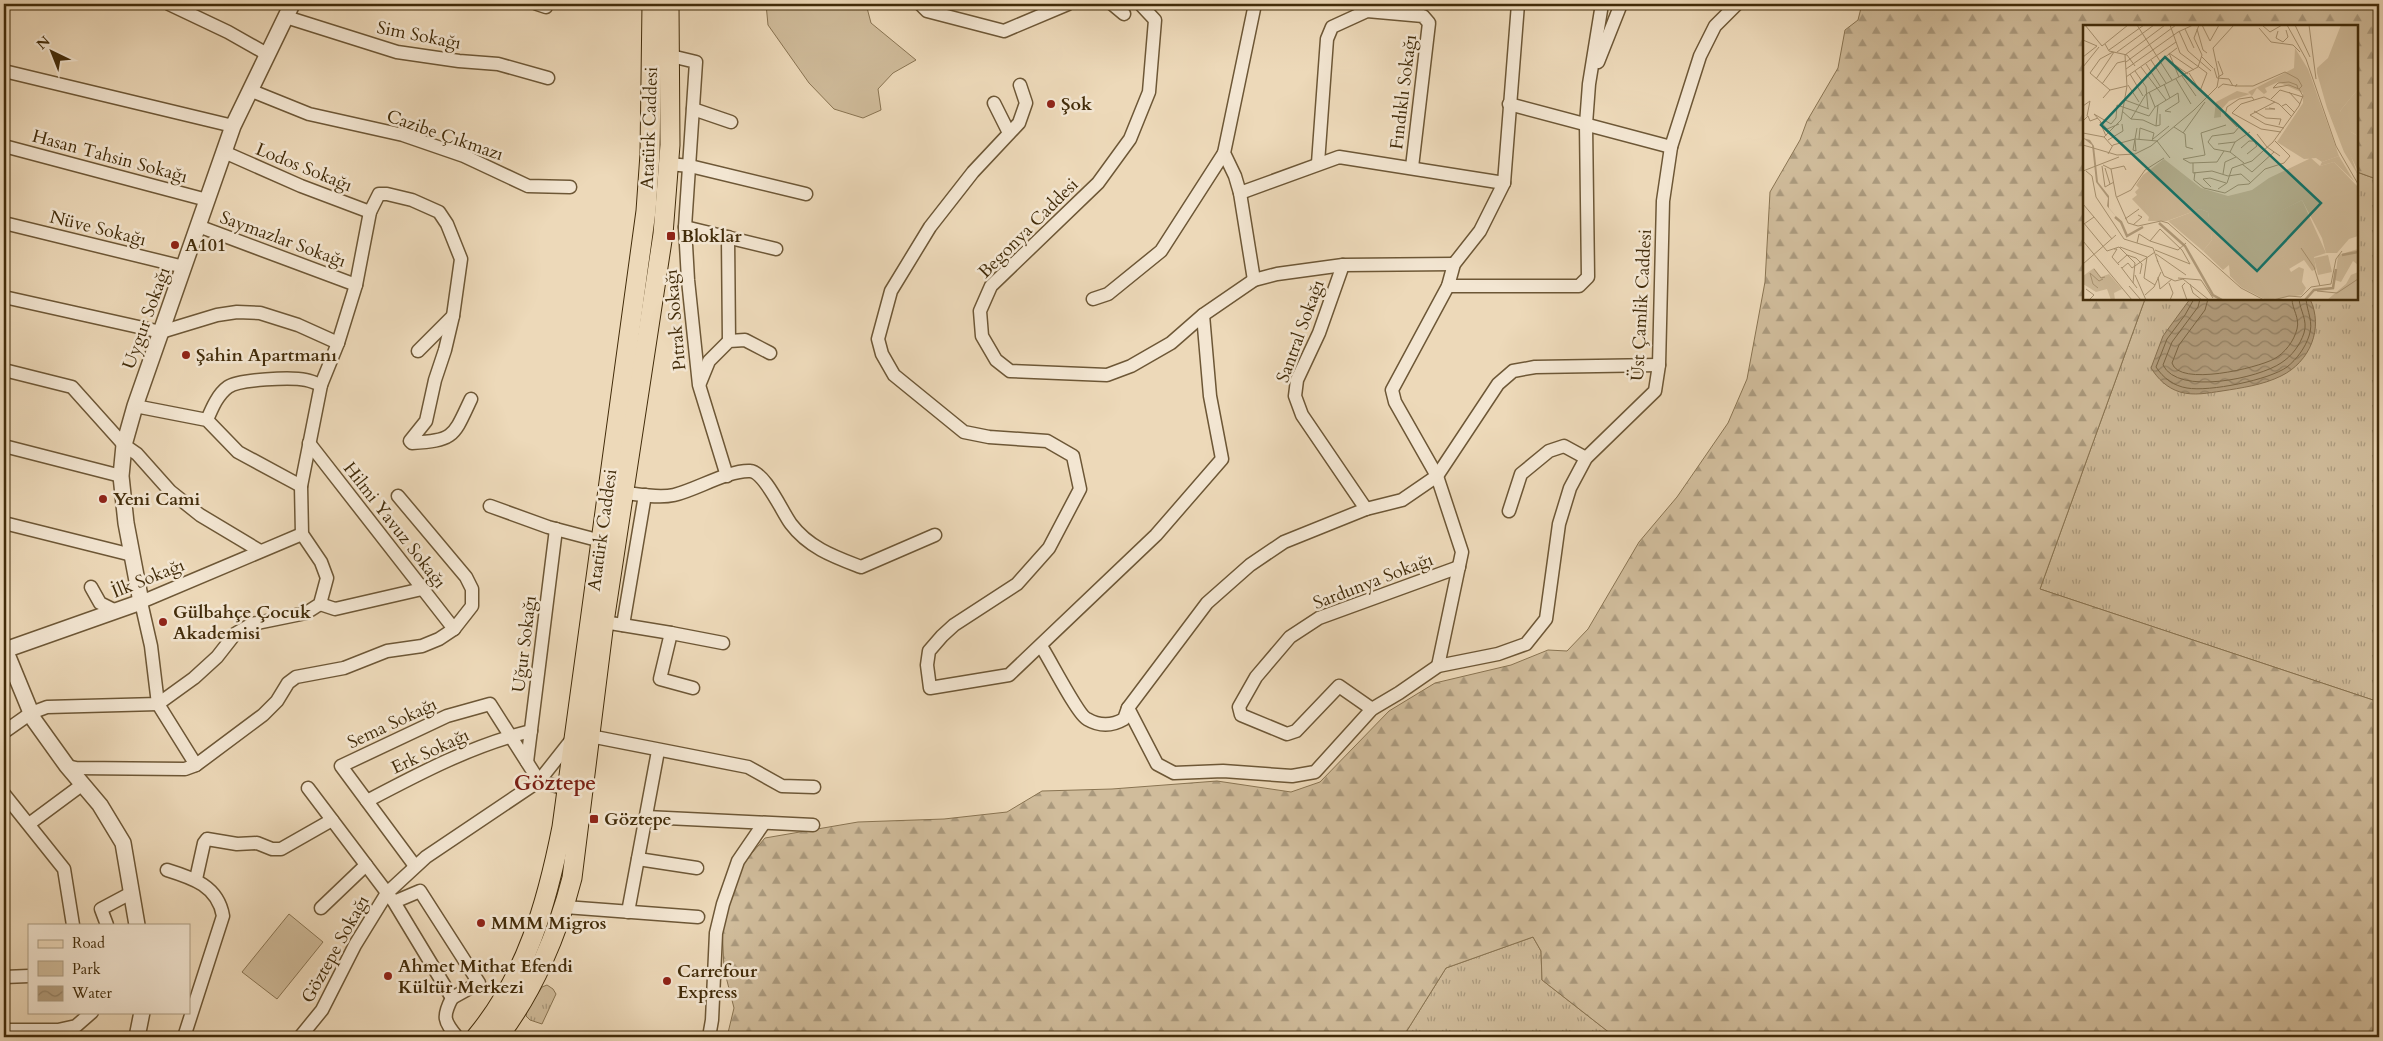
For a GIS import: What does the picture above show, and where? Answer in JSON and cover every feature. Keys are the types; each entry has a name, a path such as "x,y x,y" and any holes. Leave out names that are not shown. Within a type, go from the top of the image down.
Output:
{"main road":[{"name":"Atatürk Caddesi","path":"476,1037 494,1016 522,967 553,876 566,789 582,737 604,622 646,211 650,138 652,4"},
{"name":"Atatürk Caddesi","path":"498,1037 509,1023 539,968 565,906 579,831 582,737 600,541 616,492 663,234 669,164 671,56 669,4"}],"street":[{"path":"169,4 228,32 267,54"},
{"path":"920,4 927,11 1004,31 1068,4"},
{"path":"1112,4 1124,14"},
{"path":"1093,299 1108,294 1161,252 1224,153 1255,4"},
{"path":"1438,666 1462,552 1437,476 1395,402 1392,390 1448,286 1454,264 1480,231 1504,183 1518,4"},
{"path":"1448,286 1579,286 1588,277 1586,124 1589,84 1602,4"},
{"path":"1589,84 1621,4"},
{"name":"Üst Çamlik Caddesi","path":"1128,708 1157,764 1174,773 1223,771 1292,776 1315,772 1372,709 1438,666 1498,654 1526,644 1546,619 1559,524 1570,488 1586,458 1655,391 1659,365 1663,201 1671,147 1700,56 1715,26 1737,4"},
{"name":"Begonya Caddesi","path":"1141,5 1155,20 1149,92 1130,139 1098,183 991,286 980,311 982,336 996,360 1010,371 1107,375 1131,366 1171,343 1203,315 1254,280 1277,274 1343,266 1454,264"},
{"name":"Uygur Sokağı","path":"141,602 132,555 121,476 124,445 135,406 233,126 252,91 267,54 289,10"},
{"name":"Sim Sokağı","path":"289,10 397,52 458,61 498,64 548,78"},
{"name":"Fındıklı Sokağı","path":"1318,163 1327,39 1332,27 1367,11 1422,16 1429,22 1412,167"},
{"name":"Pıtrak Sokağı","path":"671,56 696,62 685,227 699,385 727,476"},
{"path":"4,71 233,126"},
{"path":"1020,85 1026,103 1019,123 973,172 930,227 891,291 878,339 882,354 894,375 964,432 989,437 1047,441 1072,456 1080,489 1049,548 1017,584 954,625 929,651 930,688 1009,675 1156,536 1222,459 1210,396 1203,315"},
{"name":"Cazibe Çıkmazı","path":"252,91 309,114 404,135 464,156 528,186 570,187"},
{"path":"994,103 1009,133"},
{"path":"1509,104 1671,147"},
{"path":"693,109 731,122"},
{"name":"Hasan Tahsin Sokağı","path":"4,146 207,200"},
{"name":"Lodos Sokağı","path":"224,152 301,186 370,212"},
{"path":"1224,153 1235,176 1240,193 1254,280"},
{"path":"1240,193 1318,163 1339,157 1504,183"},
{"path":"669,164 690,166 806,194"},
{"path":"4,732 31,713 57,707 158,704 194,678 217,657 235,634 252,624 306,613 320,604 327,578 321,562 302,534 301,486 321,385 338,343 356,285 370,212 379,194 388,194 412,200 439,212 447,224 461,259 446,350 435,380 426,421 410,441 412,443 438,442 450,437 457,428 471,399"},
{"name":"Nüve Sokağı","path":"4,222 184,267"},
{"name":"Saymazlar Sokağı","path":"198,226 356,285"},
{"path":"685,227 776,249"},
{"path":"699,385 709,362 728,341 728,237"},
{"name":"Santral Sokağı","path":"1343,266 1319,333 1297,380 1295,396 1302,415 1366,509"},
{"path":"4,298 161,332 217,315 237,312 260,313 298,325 338,343"},
{"path":"418,351 453,316"},
{"path":"728,341 745,340 770,353"},
{"path":"1041,646 1085,719 1102,725 1115,724 1124,719 1128,708 1207,603 1250,565 1284,542 1366,509 1402,500 1423,487 1437,476 1498,384 1513,371 1535,367 1659,365"},
{"path":"4,370 72,387 124,445 137,454 170,491 200,515 260,551"},
{"path":"207,420 216,400 228,386 234,384 294,379 308,380 321,385"},
{"path":"135,406 207,420 238,452 301,486"},
{"name":"Hilmi Yavuz Sokağı","path":"309,442 454,629"},
{"path":"4,446 121,476"},
{"path":"1508,511 1521,474 1549,451 1564,446 1586,458"},
{"path":"616,492 673,496 727,476 751,471 762,477 792,525 810,543 830,556 862,567 935,535"},
{"path":"623,626 645,495"},
{"name":"Hilmi Yavuz Sokağı","path":"67,766 76,768 185,769 196,765 263,715 277,701 288,683 296,677 344,668 387,651 422,646 439,639 454,629 472,606 472,589 466,577 398,496"},
{"path":"490,506 556,529 600,541"},
{"path":"4,523 132,555"},
{"name":"Uğur Sokağı","path":"527,762 556,529"},
{"name":"İlk Sokağı","path":"4,648 141,602 302,534"},
{"name":"Sardunya Sokağı","path":"1372,709 1339,686 1296,731 1287,734 1241,714 1238,707 1256,677 1290,636 1319,618 1459,568"},
{"path":"91,587 100,604 116,611"},
{"path":"320,604 335,609 422,589"},
{"path":"141,602 152,646 158,704 196,765"},
{"path":"604,622 722,644"},
{"path":"671,633 660,679 693,688"},
{"path":"4,648 31,713 67,766 100,805 123,843 137,924"},
{"name":"Sema Sokağı","path":"415,866 341,766 447,716 490,704 540,781"},
{"name":"Erk Sokağı","path":"367,801 454,756 532,730"},
{"path":"582,737 748,767 782,786 814,787"},
{"name":"Göztepe Sokağı","path":"300,1037 322,1010 355,944 415,866 426,856 540,781 582,737"},
{"path":"628,912 658,751"},
{"path":"540,781 566,789"},
{"path":"29,824 83,784"},
{"path":"308,788 390,898 452,998"},
{"path":"4,794 64,869 73,924"},
{"path":"646,818 813,825"},
{"path":"196,879 204,843 207,839 237,844 256,843 272,849 281,849 332,820"},
{"path":"709,1037 712,1020 716,933 723,904 738,861 764,823"},
{"path":"638,859 697,868"},
{"path":"320,908 366,865"},
{"path":"167,870 196,879 215,895 221,906 223,916 184,1037"},
{"path":"390,898 420,890 479,983 452,998 445,1012 446,1022 458,1037"},
{"path":"107,924 101,909 131,893"},
{"path":"565,906 698,917"},
{"path":"4,977 28,976"},
{"path":"4,1030 58,1030 76,1026 90,1014"},
{"path":"137,1037 142,1014"}],"green space":[{"path":"766,4 866,4 871,23 916,60 893,73 878,89 881,110 863,118 834,109 809,83 768,25"},
{"path":"1862,4 2379,4 2379,180 2358,172 2358,25 2083,25 2083,300 2145,300 2040,589 2379,702 2379,1037 1615,1037 1542,980 1541,951 1533,937 1446,968 1403,1037 727,1037 734,1008 724,969 722,926 730,897 745,861 765,838 858,822 944,819 1007,812 1042,791 1112,789 1217,781 1291,792 1320,782 1389,711 1435,683 1511,665 1548,650 1567,651 1588,629 1639,542 1677,497 1728,423 1747,379 1765,282 1770,192 1800,140 1807,121 1838,68 1845,30 1858,20"},
{"path":"2358,172 2379,180 2379,702 2040,589 2145,300 2358,300"},
{"path":"289,914 323,942 277,999 242,972"},
{"path":"1533,937 1541,951 1542,980 1615,1037 1403,1037 1446,968"},
{"path":"547,985 556,994 542,1024 530,1020 526,1016 527,1011 542,987"}],"water":[{"path":"2189,300 2310,300 2314,310 2315,332 2312,343 2300,362 2291,370 2267,382 2212,393 2180,392 2163,383 2151,368 2163,336"}],"place":[{"name":"Şok","path":"1051,104"},
{"name":"Bloklar","path":"671,236"},
{"name":"A101","path":"175,245"},
{"name":"Şahin Apartmanı","path":"186,355"},
{"name":"Yeni Cami","path":"103,499"},
{"name":"Gülbahçe Çocuk Akademisi","path":"163,622"},
{"name":"Göztepe","path":"594,819"},
{"name":"MMM Migros","path":"481,923"},
{"name":"Ahmet Mithat Efendi Kültür Merkezi","path":"388,976"},
{"name":"Carrefour Express","path":"667,981"}],"district":[{"name":"Göztepe","path":"555,782"}]}
